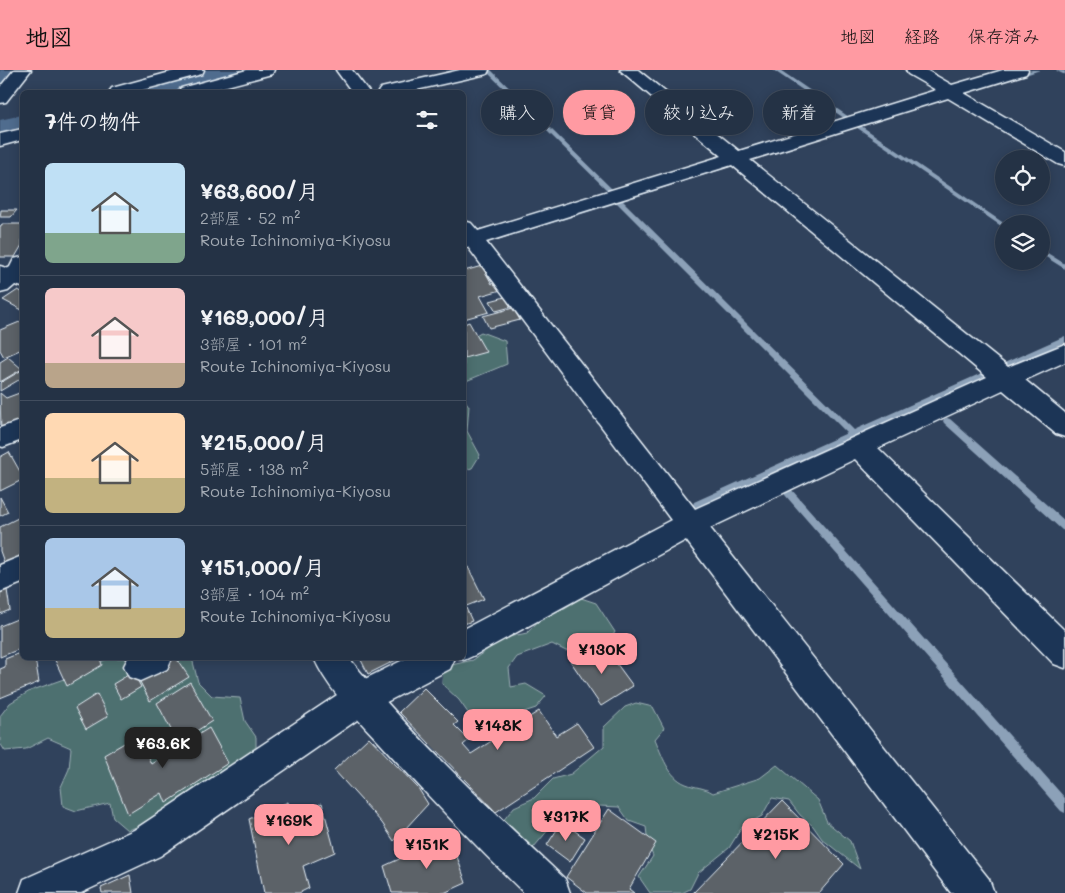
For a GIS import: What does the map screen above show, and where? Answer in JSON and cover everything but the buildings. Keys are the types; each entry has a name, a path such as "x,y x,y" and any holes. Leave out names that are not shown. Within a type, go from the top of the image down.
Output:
{"street":[{"path":"0,98 23,70"},
{"path":"125,90 196,70"},
{"path":"195,90 266,70"},
{"path":"344,70 359,90"},
{"path":"396,90 481,70"},
{"path":"628,70 1065,428"},
{"path":"914,70 1065,160"},
{"path":"975,893 467,236 735,158 1020,70"},
{"path":"0,140 20,129"},
{"path":"466,644 690,524 858,445 1065,352"},
{"path":"858,445 1065,653"},
{"path":"0,579 20,570"},
{"path":"332,660 361,698 454,798 551,893"},
{"path":"38,893 147,843 361,698 435,660"}],"green space":[{"path":"481,332 505,341 507,364 466,381 466,352 472,348 472,337"},
{"path":"466,402 469,406 467,431 480,455 472,468 466,470"},
{"path":"581,598 596,603 615,632 609,642 587,641 566,651 552,644 517,657 509,668 511,687 526,684 546,696 536,708 524,712 504,727 473,720 459,700 442,684 443,667 473,660 503,638 527,633 547,612 563,609"},
{"path":"105,660 192,660 198,682 212,696 240,698 245,721 256,737 256,757 153,822 127,830 113,818 110,803 76,811 63,806 61,787 69,769 71,748 48,738 26,749 5,751 0,743 0,716 10,703 30,691 75,675"},
{"path":"636,703 653,707 664,728 655,739 666,765 680,781 713,793 760,778 777,765 818,800 827,822 850,841 860,869 822,839 813,826 800,815 789,801 772,798 762,816 742,827 729,848 698,873 690,889 682,893 650,893 639,877 653,856 648,844 646,827 629,821 619,807 599,806 575,819 559,817 529,853 503,821 514,807 534,798 553,779 571,774 604,746 604,727 625,707"}],"waterway":[{"path":"0,81 9,70"},
{"path":"153,90 226,70"},
{"path":"776,70 846,117"},
{"path":"1015,77 1037,70"},
{"path":"1059,70 1065,73"},
{"path":"489,71 611,191"},
{"path":"0,130 20,125"},
{"path":"858,126 995,220"},
{"path":"498,238 736,164"},
{"path":"619,201 853,434"},
{"path":"1050,257 1065,267"},
{"path":"1005,366 1065,339"},
{"path":"697,505 987,374"},
{"path":"947,421 1065,527"},
{"path":"788,492 1065,807"}]}
